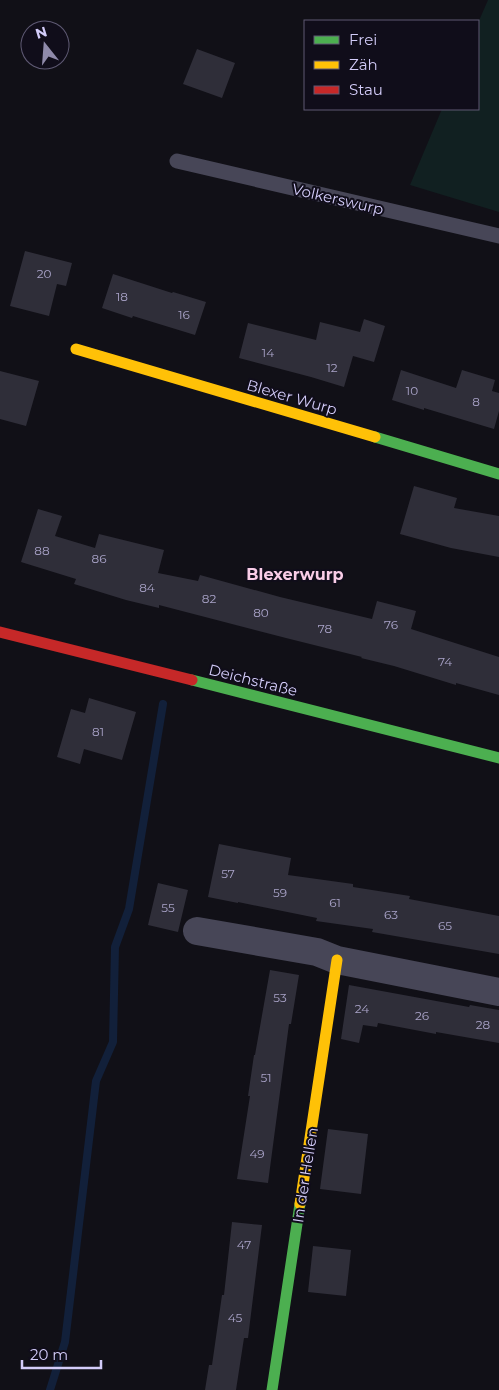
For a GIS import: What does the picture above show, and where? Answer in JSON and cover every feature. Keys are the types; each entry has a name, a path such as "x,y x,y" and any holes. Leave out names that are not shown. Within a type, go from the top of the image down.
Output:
{"street":[{"name":"Blexer Wurp","path":"76,350 499,474"},
{"name":"Deichstraße","path":"0,632 499,758"},
{"path":"197,931 317,952 337,960 499,992"},
{"name":"In der Hellen","path":"272,1390 337,960"}],"lane":[{"name":"Volkerswurp","path":"177,162 499,236"}],"shaded area":[{"path":"488,0 499,0 499,212 410,185 442,110 479,110 479,21"}],"building":[{"path":"197,49 235,63 222,98 183,84"},
{"path":"25,251 72,263 66,286 57,284 49,316 10,306"},
{"path":"113,274 206,302 195,335 102,308"},
{"path":"364,319 385,326 374,362 353,356 344,387 239,358 248,323 316,340 320,322 360,332"},
{"path":"401,370 456,388 462,370 495,380 492,391 499,393 499,411 494,429 392,400"},
{"path":"0,371 39,381 26,426 0,419"},
{"path":"414,486 457,498 454,508 499,516 499,557 451,548 400,534"},
{"path":"38,509 62,516 55,536 95,548 99,534 164,550 158,573 198,581 200,575 372,619 377,601 416,611 411,629 499,657 499,695 456,683 456,685 362,657 159,605 159,608 126,600 74,584 76,579 21,562"},
{"path":"89,698 136,712 122,760 84,749 80,764 57,757 71,709 85,713"},
{"path":"219,844 291,858 288,875 353,884 353,887 410,896 409,899 499,916 499,954 372,932 373,929 316,921 317,918 208,897"},
{"path":"158,883 188,890 178,932 148,925"},
{"path":"270,970 299,975 291,1024 289,1024 268,1183 237,1179 250,1096 248,1096 254,1055"},
{"path":"349,985 469,1007 470,1005 499,1010 499,1043 378,1023 377,1027 363,1025 359,1043 341,1039"},
{"path":"328,1129 368,1134 361,1194 320,1189"},
{"path":"232,1222 262,1225 248,1338 244,1338 236,1390 205,1390 209,1365 212,1365 222,1295 224,1295"},
{"path":"313,1246 351,1250 346,1296 308,1292"}],"waterway":[{"path":"50,1390 65,1342 96,1081 113,1042 115,947 129,909 163,704"}],"traffic: fast":[{"path":"375,437 499,474"},
{"path":"192,680 499,758"},
{"path":"272,1390 300,1204"}],"traffic: slow":[{"path":"76,349 375,437"},
{"path":"300,1204 337,960"}],"traffic: jam":[{"path":"0,632 192,680"}],"district":[{"name":"Blexerwurp","path":"295,574"}]}
